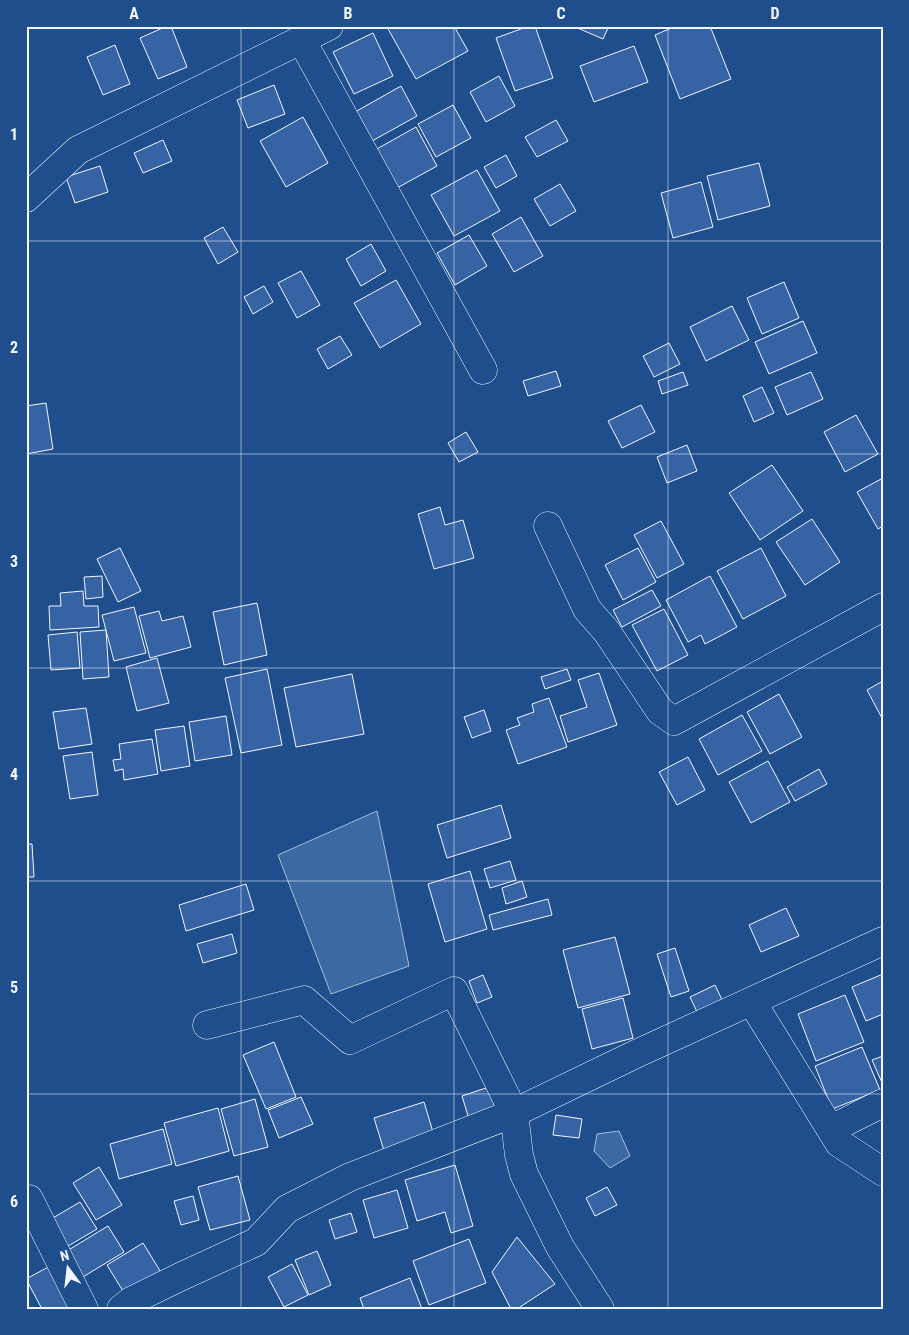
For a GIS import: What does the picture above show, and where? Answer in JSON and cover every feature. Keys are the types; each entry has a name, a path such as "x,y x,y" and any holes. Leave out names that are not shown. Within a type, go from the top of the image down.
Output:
{"street":[{"path":"26,198 78,150 328,26"},
{"path":"301,39 483,370"},
{"path":"548,526 587,609 607,632 660,711 674,721 883,607"},
{"path":"121,1309 131,1301 256,1242 287,1209 350,1177 514,1114 638,1053 883,941"},
{"path":"208,1025 304,1000 350,1040 454,991 514,1114 519,1155 524,1174 560,1246 600,1309"},
{"path":"752,1002 840,1143 883,1172"},
{"path":"831,1129 883,1103"},
{"path":"26,1200 28,1200 84,1309"}],"water":[{"path":"377,811 409,966 331,994 278,855"},
{"path":"619,1131 630,1156 610,1168 594,1151 597,1134"}],"building":[{"path":"171,26 187,67 158,79 140,38"},
{"path":"454,26 468,51 416,79 387,27"},
{"path":"529,26 535,26 553,78 515,91 496,38"},
{"path":"573,26 609,26 603,39"},
{"path":"676,26 710,26 731,79 680,99 655,35"},
{"path":"373,33 393,76 354,94 333,52"},
{"path":"115,45 130,84 103,95 87,57"},
{"path":"634,46 648,82 594,102 580,66"},
{"path":"499,76 515,106 486,122 470,92"},
{"path":"274,85 285,114 248,128 237,100"},
{"path":"401,86 417,116 372,141 355,112"},
{"path":"453,105 471,138 436,157 418,124"},
{"path":"303,117 328,163 286,187 260,141"},
{"path":"556,120 568,141 537,157 525,137"},
{"path":"416,127 437,166 397,188 375,150"},
{"path":"163,140 172,161 143,173 134,153"},
{"path":"506,155 517,176 496,188 484,167"},
{"path":"759,163 770,206 718,220 707,176"},
{"path":"100,166 108,192 75,203 66,177"},
{"path":"477,170 500,211 454,236 431,195"},
{"path":"701,182 713,227 673,238 661,193"},
{"path":"560,184 576,211 550,226 534,199"},
{"path":"521,217 543,256 514,272 492,234"},
{"path":"223,227 238,252 218,264 204,238"},
{"path":"469,235 487,266 455,285 437,253"},
{"path":"371,244 386,271 361,286 346,259"},
{"path":"301,271 320,305 297,318 278,283"},
{"path":"396,280 421,324 380,348 354,303"},
{"path":"784,282 799,318 762,334 747,298"},
{"path":"264,286 273,302 253,314 244,297"},
{"path":"732,306 749,340 706,361 690,327"},
{"path":"803,321 817,353 769,374 755,342"},
{"path":"340,336 352,355 328,369 317,349"},
{"path":"669,343 680,364 654,377 643,356"},
{"path":"556,371 561,386 528,396 523,381"},
{"path":"683,372 688,385 662,394 658,381"},
{"path":"811,372 823,399 787,415 775,387"},
{"path":"762,387 774,413 754,422 743,396"},
{"path":"46,403 53,449 26,454 26,406"},
{"path":"641,405 655,432 622,448 608,421"},
{"path":"856,415 878,454 845,472 824,432"},
{"path":"466,432 478,452 459,462 448,443"},
{"path":"687,445 697,471 667,483 657,457"},
{"path":"772,465 803,511 760,540 729,493"},
{"path":"883,478 883,526 878,529 857,492"},
{"path":"440,507 445,525 463,520 474,558 434,569 418,514"},
{"path":"812,519 840,562 805,585 776,542"},
{"path":"661,521 684,564 657,578 634,535"},
{"path":"120,548 141,591 118,602 97,559"},
{"path":"638,548 656,582 623,600 605,565"},
{"path":"761,548 786,596 743,619 717,571"},
{"path":"102,576 103,597 86,599 84,577"},
{"path":"710,576 737,627 705,644 701,635 688,642 666,600"},
{"path":"652,590 661,606 622,627 613,610"},
{"path":"83,591 84,606 98,606 99,627 50,630 49,606 61,606 60,593"},
{"path":"257,603 267,655 224,665 213,612"},
{"path":"134,607 146,653 114,661 102,615"},
{"path":"664,609 688,655 657,671 632,625"},
{"path":"159,611 162,621 183,616 191,647 150,658 139,616"},
{"path":"106,630 109,677 83,679 80,632"},
{"path":"77,632 80,668 51,670 48,635"},
{"path":"157,658 169,703 137,711 126,667"},
{"path":"267,669 282,745 241,753 225,678"},
{"path":"567,669 571,680 545,689 541,677"},
{"path":"599,673 617,725 568,742 560,716 587,707 578,680"},
{"path":"352,674 364,734 296,747 284,688"},
{"path":"883,681 883,720 867,690"},
{"path":"779,694 802,737 770,754 747,712"},
{"path":"549,698 567,747 518,764 506,730 520,725 517,718 534,712 532,704"},
{"path":"86,708 92,744 59,749 53,712"},
{"path":"484,710 491,731 472,738 464,717"},
{"path":"742,715 762,751 718,775 699,739"},
{"path":"226,716 232,755 195,761 189,722"},
{"path":"184,726 190,766 161,771 155,730"},
{"path":"152,739 158,774 124,780 123,769 115,771 113,760 121,759 119,744"},
{"path":"92,752 98,795 70,799 63,756"},
{"path":"688,757 705,790 677,805 659,772"},
{"path":"768,761 790,802 751,823 729,782"},
{"path":"819,769 827,784 795,801 787,787"},
{"path":"501,805 511,838 447,858 437,825"},
{"path":"26,844 32,844 34,877 26,877"},
{"path":"510,861 516,880 490,888 484,869"},
{"path":"470,871 487,929 445,942 428,884"},
{"path":"522,881 527,897 506,904 502,888"},
{"path":"246,884 254,910 186,931 179,905"},
{"path":"548,899 552,915 493,930 489,915"},
{"path":"786,908 799,936 761,952 749,925"},
{"path":"232,934 237,953 203,963 197,944"},
{"path":"615,937 630,994 578,1008 563,950"},
{"path":"675,948 689,991 671,997 657,954"},
{"path":"883,974 883,1014 866,1021 852,987"},
{"path":"483,975 492,997 477,1003 469,981"},
{"path":"715,985 724,1004 699,1016 690,997"},
{"path":"845,995 864,1042 816,1061 798,1014"},
{"path":"623,998 633,1038 592,1049 582,1009"},
{"path":"274,1042 296,1097 266,1109 243,1055"},
{"path":"862,1047 880,1090 832,1109 815,1066"},
{"path":"883,1056 883,1085 872,1060"},
{"path":"489,1087 496,1110 469,1119 462,1096"},
{"path":"301,1097 313,1124 279,1138 268,1110"},
{"path":"255,1099 268,1147 234,1156 221,1109"},
{"path":"424,1102 435,1139 385,1154 374,1118"},
{"path":"218,1108 229,1151 176,1166 164,1123"},
{"path":"556,1115 582,1119 579,1138 553,1135"},
{"path":"163,1129 172,1164 119,1179 110,1144"},
{"path":"455,1165 473,1226 451,1233 445,1212 417,1221 405,1180"},
{"path":"99,1167 122,1205 96,1220 73,1183"},
{"path":"238,1176 250,1220 210,1230 198,1187"},
{"path":"607,1187 617,1205 595,1216 586,1198"},
{"path":"397,1190 408,1228 374,1238 363,1200"},
{"path":"193,1196 199,1220 181,1225 174,1201"},
{"path":"80,1202 97,1229 63,1249 46,1222"},
{"path":"351,1213 357,1232 335,1239 329,1220"},
{"path":"108,1226 124,1252 73,1283 57,1257"},
{"path":"517,1237 555,1284 517,1309 511,1309 492,1272"},
{"path":"469,1239 486,1283 429,1305 413,1261"},
{"path":"143,1243 162,1274 126,1296 107,1265"},
{"path":"317,1251 331,1285 309,1295 295,1260"},
{"path":"292,1264 308,1295 284,1307 268,1277"},
{"path":"52,1265 76,1309 42,1309 26,1279"},
{"path":"410,1278 422,1309 364,1309 360,1298"}]}
